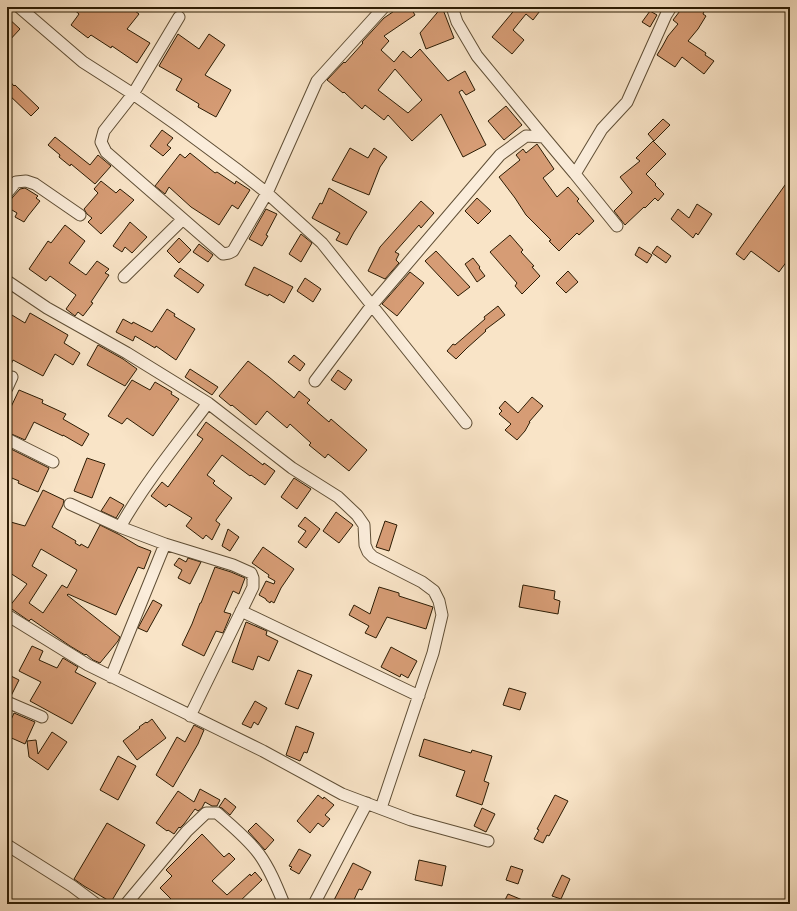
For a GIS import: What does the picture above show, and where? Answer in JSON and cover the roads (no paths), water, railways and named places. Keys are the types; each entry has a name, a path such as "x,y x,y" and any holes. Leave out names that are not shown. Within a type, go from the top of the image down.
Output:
{"street":[{"path":"19,7 83,62 133,94 240,171 267,193 322,243 466,423"},
{"path":"178,17 133,94 104,131 101,142 106,152 223,254 229,254 233,251 267,193 318,81 384,7"},
{"path":"452,7 457,22 477,56 617,226"},
{"path":"575,174 602,129 627,102 671,7"},
{"path":"315,381 372,305 500,155 526,136 544,137"},
{"path":"7,193 16,182 26,181 35,184 80,215"},
{"path":"124,277 183,219"},
{"path":"7,281 47,308 127,353 208,404 292,468 338,497 357,515 364,525 365,545 368,552 373,557 422,582 434,590 439,601 442,615 433,653 381,808"},
{"path":"7,388 12,378"},
{"path":"120,527 133,504 154,474 208,404"},
{"path":"7,439 52,462"},
{"path":"70,504 120,527 165,544 233,565 251,573 253,578 253,587 190,716"},
{"path":"111,677 165,544"},
{"path":"241,611 419,696"},
{"path":"7,615 88,665 263,751 342,794 411,820 488,841"},
{"path":"7,702 42,717"},
{"path":"314,904 367,803"},
{"path":"126,904 187,831 206,813 217,813 243,835 259,855 268,870 284,904"},
{"path":"7,845 72,886 96,904"}]}
